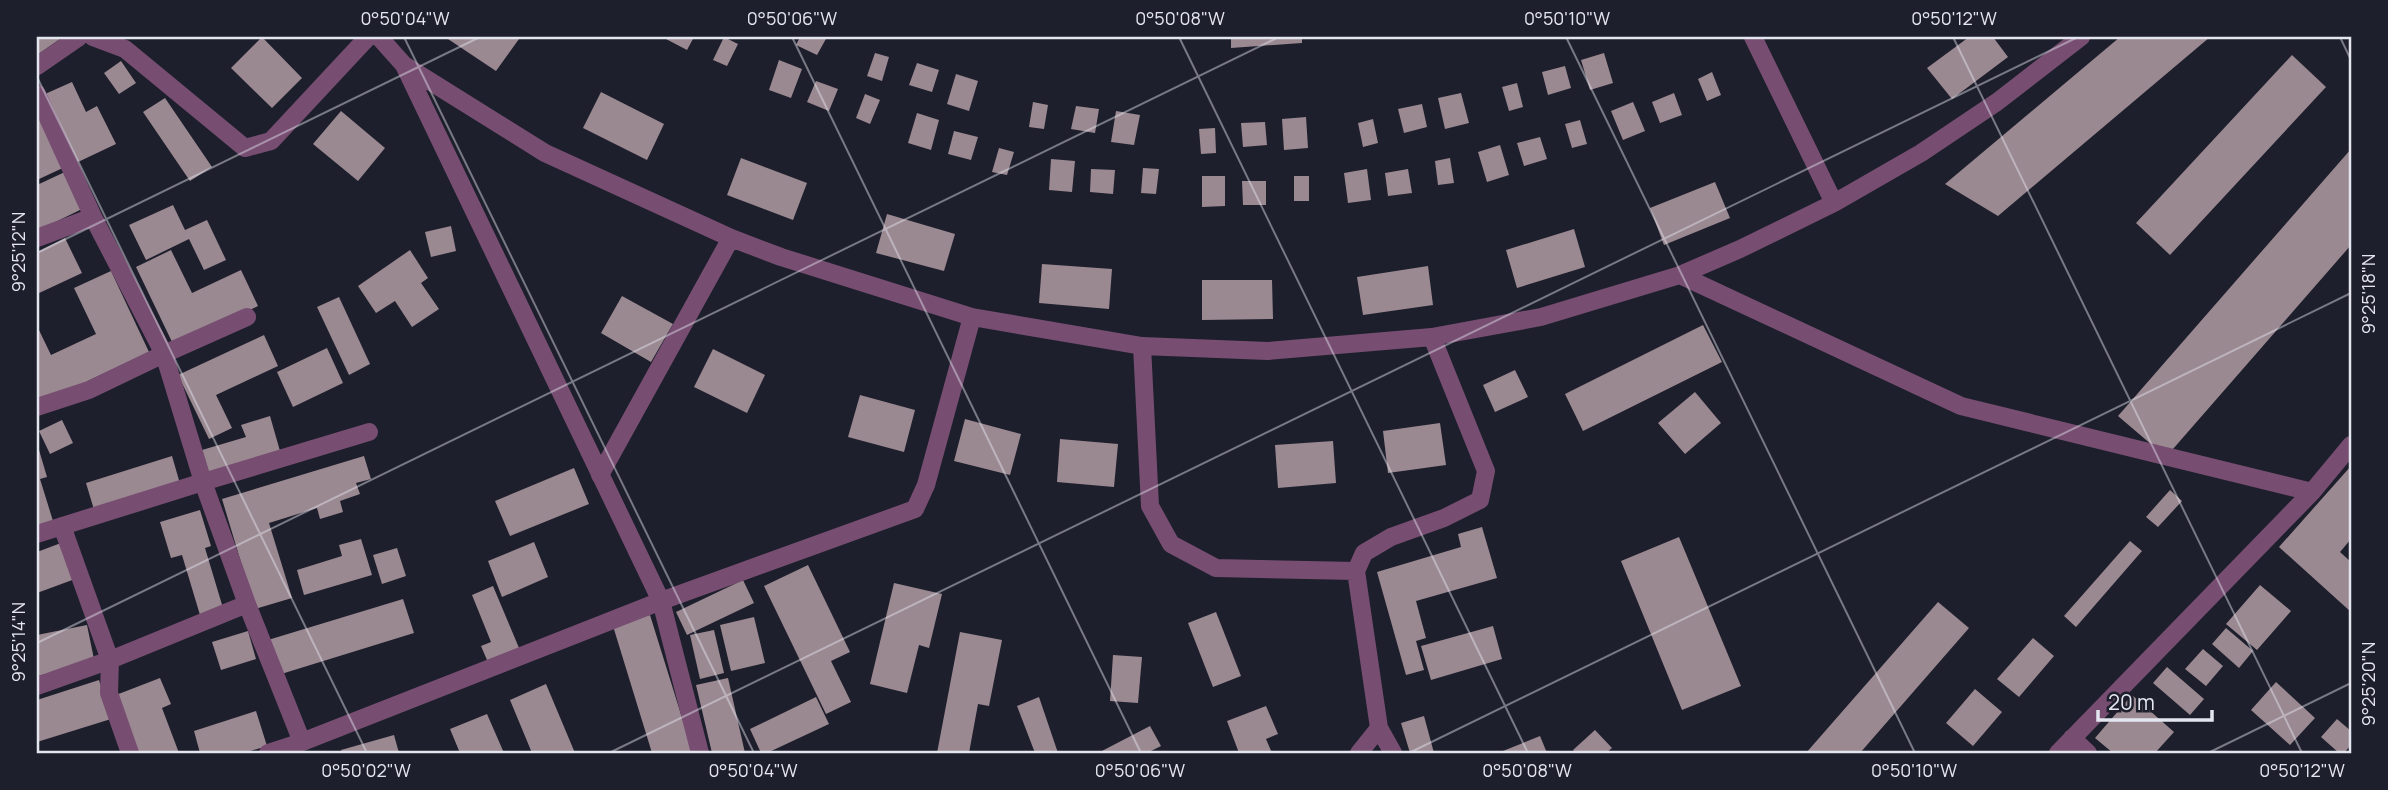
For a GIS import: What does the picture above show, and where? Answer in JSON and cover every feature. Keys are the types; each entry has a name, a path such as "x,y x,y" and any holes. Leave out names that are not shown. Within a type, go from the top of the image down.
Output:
{"street":[{"path":"37,66 79,37"},
{"path":"93,37 125,49 245,148 271,141 368,37"},
{"path":"379,37 404,65 661,601 700,753"},
{"path":"1753,37 1834,203"},
{"path":"404,65 545,153 731,238 781,257 972,317 1142,346 1268,351 1432,337 1541,317 1680,275 1834,203 1921,153 1997,102 2081,37"},
{"path":"37,94 93,217 164,354 203,482 295,747"},
{"path":"37,238 93,217"},
{"path":"600,475 731,238"},
{"path":"1680,275 1961,405 2312,492"},
{"path":"37,407 89,390 247,317"},
{"path":"268,753 295,747 661,601 915,509 926,485 972,317"},
{"path":"1393,753 1379,728 1356,571 1364,553 1391,537 1444,518 1480,500 1486,471 1432,337"},
{"path":"1142,346 1150,506 1171,544 1216,568 1356,571"},
{"path":"37,534 369,432"},
{"path":"2058,753 2312,492 2351,444"},
{"path":"62,526 110,660 109,693 130,753"},
{"path":"37,687 247,604"},
{"path":"1359,753 1379,728"},
{"path":"2072,738 2088,753"}],"building":[{"path":"37,37 58,37 60,39 37,55"},
{"path":"262,37 302,78 272,108 231,68"},
{"path":"445,37 516,37 519,39 496,71"},
{"path":"694,37 687,50 666,39"},
{"path":"724,37 738,44 727,66 713,60"},
{"path":"800,37 827,37 817,55 796,45"},
{"path":"1231,37 1302,37 1302,43 1231,48"},
{"path":"1969,37 1993,37 2008,57 1952,99 1927,68"},
{"path":"2120,37 2210,37 1998,216 1945,184"},
{"path":"875,53 889,57 882,81 867,76"},
{"path":"1604,53 1613,83 1590,90 1581,60"},
{"path":"2292,55 2326,87 2170,255 2136,223"},
{"path":"779,60 802,69 791,98 769,90"},
{"path":"121,61 136,83 119,94 104,73"},
{"path":"917,63 939,70 932,92 909,85"},
{"path":"1565,66 1571,88 1548,95 1542,72"},
{"path":"1712,72 1721,95 1707,101 1698,79"},
{"path":"956,74 978,81 969,111 947,104"},
{"path":"816,81 838,89 829,111 807,102"},
{"path":"72,82 86,112 97,106 116,144 78,162 45,94"},
{"path":"1517,83 1523,107 1509,111 1502,87"},
{"path":"601,92 664,124 647,160 583,128"},
{"path":"1461,93 1469,123 1445,129 1438,98"},
{"path":"1674,93 1682,115 1660,123 1652,102"},
{"path":"865,94 880,100 870,124 856,118"},
{"path":"165,98 212,167 190,181 143,112"},
{"path":"37,102 67,166 37,180"},
{"path":"1033,102 1048,105 1044,129 1029,127"},
{"path":"1633,102 1645,131 1623,140 1611,111"},
{"path":"1422,104 1427,127 1404,133 1398,109"},
{"path":"1076,106 1099,109 1095,133 1071,129"},
{"path":"341,111 385,148 358,181 313,144"},
{"path":"1116,111 1140,115 1134,145 1111,142"},
{"path":"917,113 939,120 931,150 908,143"},
{"path":"1306,117 1308,148 1284,150 1282,119"},
{"path":"1373,119 1378,143 1363,147 1358,123"},
{"path":"1580,120 1587,144 1572,148 1565,124"},
{"path":"1265,122 1267,145 1243,147 1241,123"},
{"path":"1215,128 1216,153 1201,154 1199,129"},
{"path":"954,131 978,137 971,160 948,154"},
{"path":"1540,137 1547,159 1524,166 1517,143"},
{"path":"1500,145 1509,175 1487,182 1478,152"},
{"path":"999,148 1014,152 1007,175 992,172"},
{"path":"2351,149 2351,245 2166,457 2118,416"},
{"path":"741,158 807,183 793,220 727,195"},
{"path":"1450,158 1454,183 1438,185 1435,161"},
{"path":"1051,159 1075,161 1072,192 1049,190"},
{"path":"1143,168 1159,169 1156,194 1141,193"},
{"path":"1091,169 1115,170 1113,194 1090,192"},
{"path":"1367,169 1371,200 1348,203 1344,173"},
{"path":"1408,169 1412,193 1388,196 1385,173"},
{"path":"67,171 84,208 37,231 37,185"},
{"path":"1202,176 1225,176 1225,206 1202,207"},
{"path":"1294,176 1309,176 1309,201 1294,201"},
{"path":"1242,181 1266,181 1266,205 1243,205"},
{"path":"1715,182 1730,218 1664,245 1650,208"},
{"path":"173,205 185,230 207,220 226,260 204,270 189,239 146,260 129,225"},
{"path":"887,214 955,234 944,271 876,253"},
{"path":"451,226 456,251 431,257 425,232"},
{"path":"1574,229 1585,267 1517,288 1506,250"},
{"path":"65,238 82,273 37,294 37,252"},
{"path":"171,250 192,293 241,270 258,306 174,346 136,267"},
{"path":"410,250 428,278 421,283 439,309 412,327 395,301 376,313 358,286"},
{"path":"1042,264 1112,269 1109,309 1039,303"},
{"path":"1428,266 1433,305 1363,315 1357,277"},
{"path":"111,271 149,352 37,405 37,326 51,355 96,334 74,288"},
{"path":"1202,280 1272,280 1273,319 1202,320"},
{"path":"622,296 673,324 651,362 601,333"},
{"path":"339,297 370,364 349,375 317,307"},
{"path":"1703,325 1722,362 1583,431 1565,394"},
{"path":"264,335 278,366 216,395 232,428 209,439 178,375"},
{"path":"327,348 343,383 293,407 277,372"},
{"path":"713,349 765,375 747,413 694,387"},
{"path":"1515,370 1528,397 1495,412 1483,385"},
{"path":"1695,392 1721,423 1685,454 1658,423"},
{"path":"860,395 915,410 904,452 848,437"},
{"path":"270,416 280,451 209,473 202,450 246,437 241,425"},
{"path":"965,419 1021,434 1010,475 954,461"},
{"path":"62,420 73,443 50,454 39,431"},
{"path":"1440,423 1446,465 1388,473 1383,431"},
{"path":"1060,439 1118,444 1114,487 1057,482"},
{"path":"1333,441 1336,483 1278,488 1275,445"},
{"path":"39,450 47,477 40,479 53,521 37,526 37,451"},
{"path":"172,456 181,487 95,513 86,483"},
{"path":"364,456 371,479 356,483 360,494 340,501 343,512 320,519 317,508 269,523 292,598 255,609 222,499"},
{"path":"2351,466 2351,539 2340,552 2351,562 2351,612 2279,547"},
{"path":"574,468 589,504 510,536 495,501"},
{"path":"2170,490 2182,501 2158,527 2146,517"},
{"path":"200,510 211,546 205,548 223,608 200,615 182,555 171,558 160,522"},
{"path":"1482,527 1497,578 1416,601 1426,638 1416,641 1424,670 1406,675 1377,572 1461,547 1458,534"},
{"path":"1679,537 1741,686 1682,710 1621,561"},
{"path":"361,539 372,575 304,595 297,570 342,556 339,545"},
{"path":"2130,541 2142,551 2076,627 2064,616"},
{"path":"534,542 548,577 502,597 488,561"},
{"path":"61,543 75,579 37,593 37,552"},
{"path":"397,548 406,576 382,584 373,555"},
{"path":"808,565 850,652 831,661 851,702 826,714 764,586"},
{"path":"743,580 754,603 687,635 676,612"},
{"path":"894,583 942,594 929,648 919,645 907,693 870,684"},
{"path":"2260,585 2291,611 2257,650 2226,624"},
{"path":"493,586 522,655 490,667 481,646 491,642 472,595"},
{"path":"403,599 414,633 278,675 268,640"},
{"path":"1938,602 1969,628 1860,753 1806,753"},
{"path":"1216,612 1241,676 1213,687 1188,623"},
{"path":"650,615 693,753 652,753 613,626"},
{"path":"754,617 765,663 731,671 720,625"},
{"path":"87,625 95,664 37,676 37,635"},
{"path":"1493,626 1502,659 1431,680 1421,646"},
{"path":"2226,628 2253,651 2239,668 2212,644"},
{"path":"714,630 724,673 700,679 690,635"},
{"path":"248,631 256,659 221,670 212,642"},
{"path":"960,632 1002,640 989,706 978,704 969,753 937,753"},
{"path":"2033,638 2054,656 2019,697 1997,679"},
{"path":"2203,649 2223,666 2206,686 2185,669"},
{"path":"1113,655 1142,657 1138,703 1110,701"},
{"path":"2167,667 2204,699 2190,715 2153,683"},
{"path":"160,678 171,704 162,708 179,753 139,753 116,695"},
{"path":"728,678 745,753 712,753 696,685"},
{"path":"99,680 111,719 37,742 37,700"},
{"path":"2276,682 2315,718 2290,745 2251,710"},
{"path":"546,684 575,753 532,753 510,700"},
{"path":"1975,689 2002,712 1973,746 1946,723"},
{"path":"2132,695 2174,732 2155,753 2113,753 2095,738"},
{"path":"816,697 829,724 767,753 761,753 750,729"},
{"path":"1039,697 1058,753 1035,753 1017,706"},
{"path":"1266,706 1278,734 1266,739 1272,753 1239,753 1227,721"},
{"path":"256,711 267,746 244,753 200,753 194,731"},
{"path":"487,714 504,753 460,753 450,729"},
{"path":"1424,716 1434,753 1410,753 1401,723"},
{"path":"2337,719 2351,731 2351,745 2344,753 2339,753 2321,737"},
{"path":"1150,726 1161,746 1147,753 1098,753"},
{"path":"1595,730 1612,748 1606,753 1576,753 1573,750"},
{"path":"394,735 399,753 342,753 341,750"},
{"path":"1540,736 1547,753 1498,753"}]}
